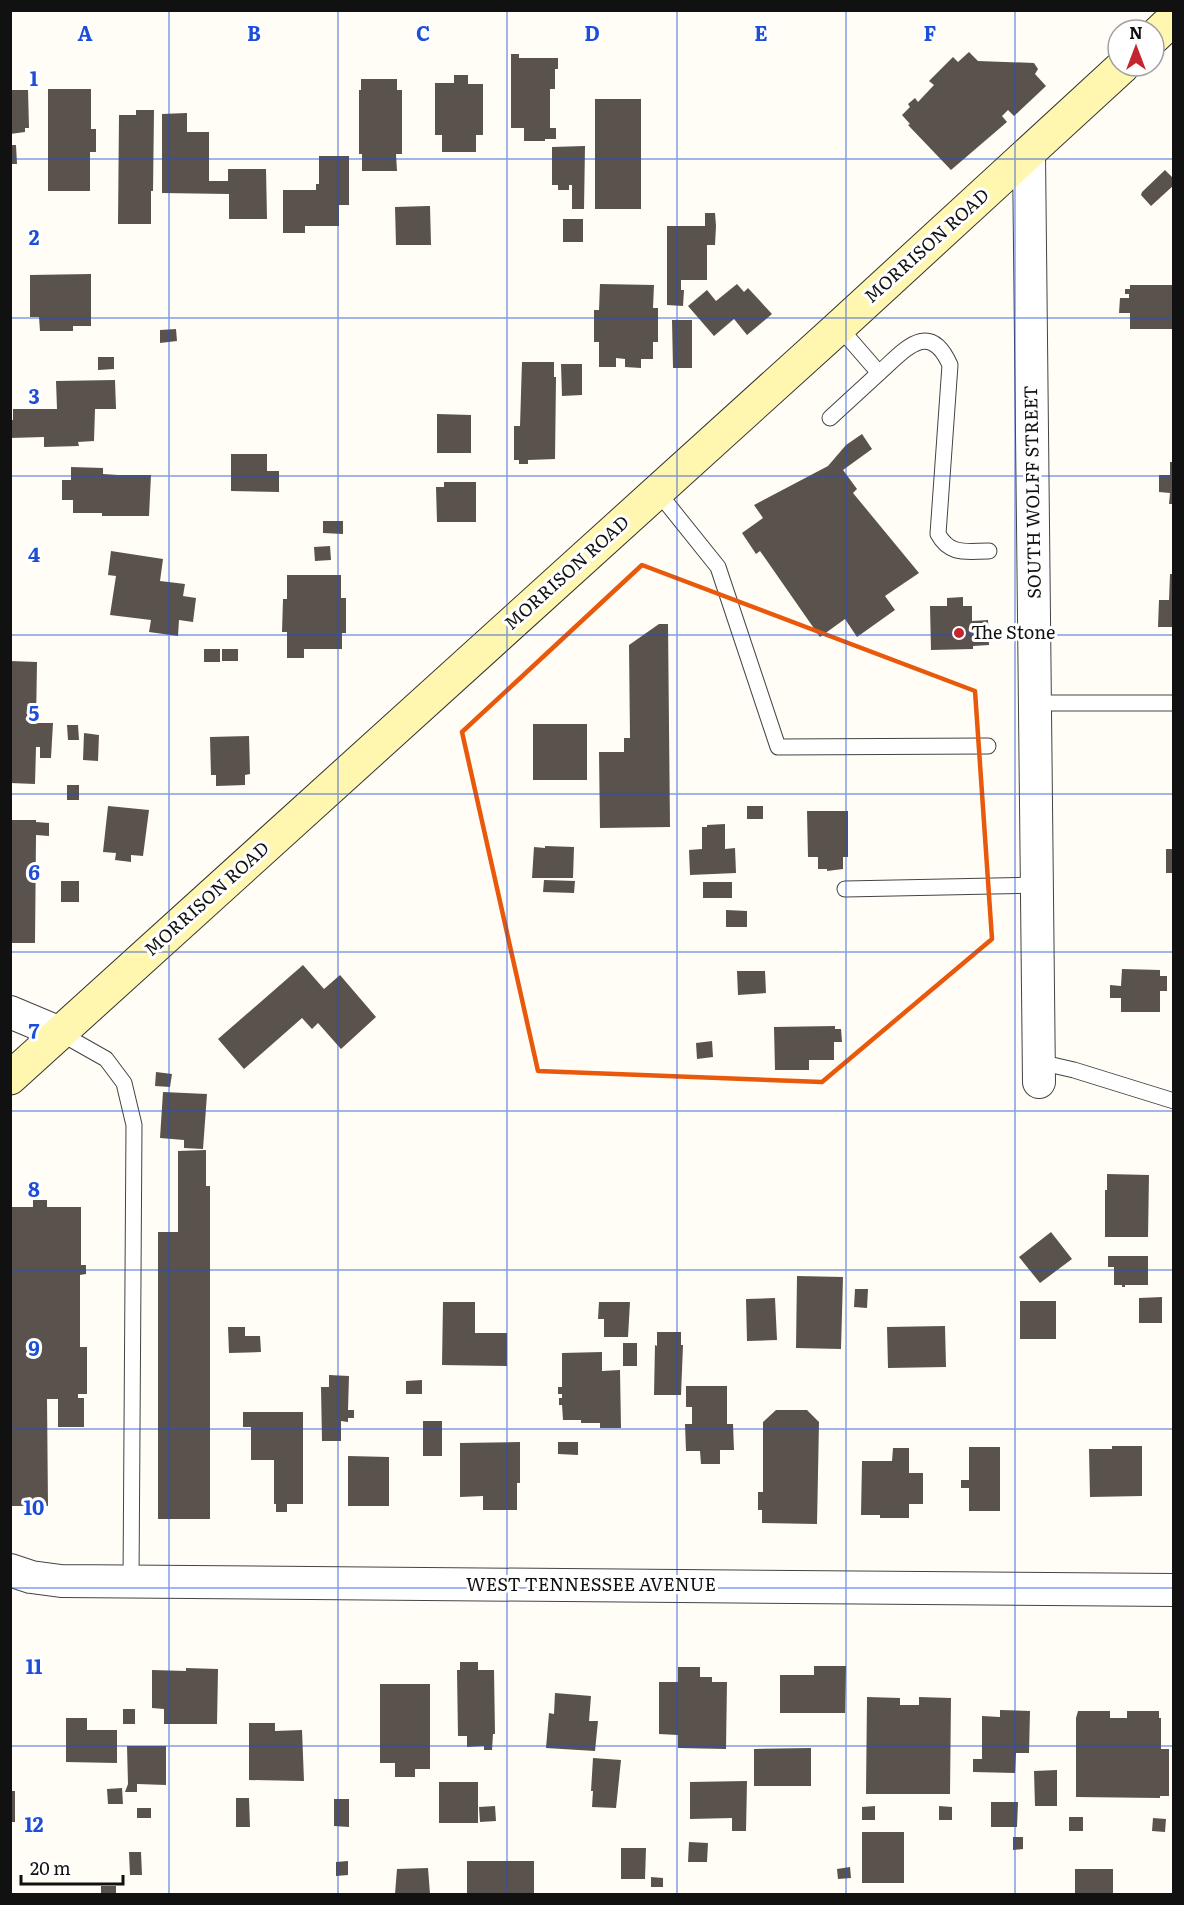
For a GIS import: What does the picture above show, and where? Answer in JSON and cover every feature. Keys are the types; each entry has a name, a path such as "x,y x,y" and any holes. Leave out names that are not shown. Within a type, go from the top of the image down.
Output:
{"main road":[{"name":"MORRISON ROAD","path":"10,1078 839,327 1110,78"}],"street":[{"name":"SOUTH WOLFF STREET","path":"1029,154 1039,1072"},
{"path":"10,1012 60,1033"},
{"name":"WEST TENNESSEE AVENUE","path":"10,1570 31,1577 61,1581 1173,1590"}],"lane":[{"path":"839,327 879,374"},
{"path":"830,418 914,343 925,340 936,344 944,352 950,366 938,534 943,544 952,550 989,551"},
{"path":"657,491 718,567 778,747 988,746"},
{"path":"1035,703 1173,703"},
{"path":"845,889 1037,885"},
{"path":"60,1033 106,1059 124,1083 134,1125 130,1582"},
{"path":"1039,1072 1074,1070 1173,1101"}],"highlighted area":[{"path":"642,565 975,691 992,939 822,1082 538,1071 462,732"}],"building":[{"path":"969,52 978,61 1034,63 1038,69 1035,74 1046,86 1014,116 1008,110 1002,116 1007,122 951,170 908,125 910,124 902,115 910,107 908,104 915,98 918,102 934,85 929,81 953,57 958,62"},
{"path":"511,54 519,54 519,58 558,58 558,69 555,69 555,89 550,89 550,128 556,128 556,139 524,141 524,128 511,128"},
{"path":"454,75 468,75 468,84 483,84 483,135 476,135 476,152 442,152 442,135 435,135 435,83 454,83"},
{"path":"361,79 397,79 397,90 402,90 402,154 396,154 397,171 362,171 362,154 359,154"},
{"path":"48,89 91,89 91,129 96,129 96,152 90,152 90,191 48,191"},
{"path":"12,90 28,90 29,128 25,128 25,132 10,134"},
{"path":"595,99 641,99 641,209 595,209"},
{"path":"136,110 154,110 151,224 118,224 119,115 136,115"},
{"path":"187,113 187,132 209,132 209,181 228,181 228,169 266,169 267,219 229,219 229,194 162,193 162,114"},
{"path":"10,145 16,145 17,164 10,164"},
{"path":"585,146 584,209 572,209 572,185 569,185 569,190 558,190 558,185 552,185 552,147"},
{"path":"319,156 349,156 349,205 339,205 339,226 305,226 305,233 283,233 283,190 316,190 316,184 319,184"},
{"path":"1165,170 1174,179 1174,185 1151,206 1141,195 1142,192"},
{"path":"430,206 431,245 396,245 395,207"},
{"path":"705,213 715,213 716,226 715,245 707,245 707,280 681,280 681,290 684,290 683,306 667,305 667,226 705,226"},
{"path":"563,219 583,219 583,242 563,242"},
{"path":"91,274 91,326 73,326 73,331 40,331 39,317 30,317 30,275"},
{"path":"600,284 654,285 653,308 658,308 658,342 653,342 653,359 641,359 641,368 625,367 625,359 616,358 616,367 599,367 599,342 594,342 594,310 599,310"},
{"path":"737,284 744,292 748,288 772,314 747,335 734,319 714,336 688,306 707,290 716,301"},
{"path":"1130,285 1174,285 1174,329 1130,329 1130,313 1119,313 1120,298 1129,298 1129,294 1125,294 1125,289 1130,289"},
{"path":"672,320 692,320 692,368 673,368"},
{"path":"176,329 177,341 160,343 160,330"},
{"path":"98,357 114,357 114,369 98,370"},
{"path":"522,362 554,362 554,377 556,377 555,459 528,460 528,464 519,464 519,460 514,460 514,426 520,426"},
{"path":"561,364 582,364 582,395 562,396"},
{"path":"115,380 116,409 95,409 94,441 78,442 79,446 44,447 44,437 10,438 10,420 13,420 13,409 57,409 56,381"},
{"path":"437,414 471,415 471,453 437,453"},
{"path":"862,434 872,449 843,470 857,489 853,493 919,573 885,596 895,610 857,637 845,619 820,637 760,551 756,554 742,533 763,518 754,505 828,466 846,445"},
{"path":"231,454 267,454 267,471 279,471 279,492 231,491"},
{"path":"1170,462 1174,462 1174,504 1169,504 1170,493 1159,492 1159,475 1170,475"},
{"path":"71,467 103,468 103,474 151,475 149,516 102,516 102,513 73,513 73,500 62,500 62,480 71,480"},
{"path":"444,482 476,482 476,522 437,522 436,487 444,487"},
{"path":"323,521 343,521 343,534 323,533"},
{"path":"330,546 331,560 315,561 314,547"},
{"path":"111,551 163,559 160,581 185,584 183,596 196,598 193,622 179,620 178,636 149,632 151,620 110,615 116,576 108,575"},
{"path":"1170,574 1174,574 1174,627 1158,627 1159,600 1169,600"},
{"path":"287,575 341,575 341,598 346,598 346,633 342,633 342,649 304,649 304,658 287,658 287,632 282,632 283,599 287,599"},
{"name":"The Stone","path":"963,597 963,606 972,606 972,621 988,620 989,645 973,646 973,649 931,650 930,606 947,606 947,598"},
{"path":"659,624 668,624 670,827 600,828 599,752 624,752 624,738 630,738 629,645"},
{"path":"204,649 220,649 220,662 204,662"},
{"path":"222,649 238,649 238,661 222,661"},
{"path":"10,661 37,662 36,723 53,723 51,758 40,758 40,747 36,747 35,784 10,783"},
{"path":"533,724 587,724 587,780 533,780"},
{"path":"67,725 78,725 79,740 68,740"},
{"path":"84,733 99,735 98,761 83,760"},
{"path":"249,736 250,774 245,775 245,785 216,786 216,775 211,775 210,737"},
{"path":"67,785 79,785 79,800 67,800"},
{"path":"108,806 149,810 143,856 131,855 131,862 115,860 116,853 103,852"},
{"path":"747,806 763,806 763,819 747,819"},
{"path":"807,811 848,811 848,857 843,857 843,869 827,871 827,869 818,869 818,857 808,857"},
{"path":"10,820 36,820 36,822 49,823 49,836 36,835 35,943 10,943"},
{"path":"725,824 725,849 735,848 736,873 690,875 689,850 702,849 702,827"},
{"path":"545,846 574,847 573,878 532,878 534,847 545,848"},
{"path":"1166,849 1174,849 1174,873 1166,873"},
{"path":"544,880 575,881 574,893 543,892"},
{"path":"61,881 79,881 79,902 61,902"},
{"path":"703,882 732,882 732,898 703,898"},
{"path":"726,910 747,911 747,927 726,927"},
{"path":"303,965 324,989 340,975 376,1017 341,1049 318,1023 312,1029 302,1018 244,1069 218,1039"},
{"path":"1122,969 1160,970 1160,976 1167,976 1167,991 1160,991 1160,1012 1121,1012 1121,998 1110,998 1110,985 1121,986"},
{"path":"737,971 765,971 766,993 738,995"},
{"path":"835,1026 835,1029 841,1029 842,1042 834,1042 834,1060 809,1060 809,1070 775,1070 774,1027"},
{"path":"712,1041 713,1057 697,1059 696,1043"},
{"path":"156,1072 172,1074 170,1087 155,1086"},
{"path":"163,1092 207,1094 203,1149 184,1148 184,1140 160,1138"},
{"path":"206,1150 206,1186 210,1186 210,1519 158,1519 158,1232 178,1232 178,1151"},
{"path":"1107,1174 1149,1175 1148,1237 1105,1237"},
{"path":"33,1200 47,1200 47,1207 81,1207 81,1265 86,1265 86,1274 80,1275 80,1347 87,1347 87,1394 78,1394 78,1398 84,1398 84,1427 58,1427 58,1399 47,1399 48,1506 10,1506 10,1207 33,1207"},
{"path":"1051,1232 1072,1259 1040,1283 1019,1257"},
{"path":"1108,1256 1148,1256 1148,1285 1122,1287 1122,1285 1114,1285 1114,1267 1108,1267"},
{"path":"797,1276 843,1277 841,1349 796,1348"},
{"path":"855,1289 868,1289 867,1308 854,1307"},
{"path":"1162,1297 1162,1323 1139,1323 1139,1298"},
{"path":"775,1298 777,1340 747,1341 746,1299"},
{"path":"1020,1301 1056,1301 1056,1339 1020,1339"},
{"path":"443,1302 475,1302 475,1333 507,1333 507,1366 442,1365"},
{"path":"599,1302 630,1302 628,1337 604,1337 604,1319 598,1319"},
{"path":"945,1326 946,1367 888,1368 887,1327"},
{"path":"228,1327 245,1327 245,1336 260,1336 261,1352 229,1353"},
{"path":"657,1332 681,1332 681,1345 683,1345 681,1395 654,1395"},
{"path":"623,1343 637,1343 637,1366 623,1366"},
{"path":"602,1352 602,1371 620,1370 621,1428 600,1428 600,1423 563,1420 562,1405 559,1405 559,1398 562,1398 562,1394 558,1394 558,1387 562,1387 562,1353"},
{"path":"329,1375 349,1376 348,1410 354,1410 354,1418 348,1418 348,1422 341,1421 341,1441 322,1441 321,1387 329,1387"},
{"path":"422,1380 422,1394 406,1394 406,1381"},
{"path":"686,1386 727,1386 727,1424 733,1424 734,1450 720,1450 720,1464 701,1464 700,1451 686,1451 685,1424 692,1424 692,1407 686,1407"},
{"path":"776,1410 807,1410 819,1422 817,1524 762,1523 762,1510 758,1510 758,1492 763,1492 763,1422"},
{"path":"243,1412 303,1412 303,1504 287,1504 287,1512 276,1512 274,1460 251,1460 251,1427 243,1427"},
{"path":"423,1421 442,1421 442,1456 423,1456"},
{"path":"520,1442 520,1483 517,1483 517,1510 483,1510 483,1496 460,1497 460,1443"},
{"path":"558,1442 578,1442 578,1455 558,1454"},
{"path":"1112,1446 1142,1446 1142,1496 1090,1497 1089,1449 1112,1449"},
{"path":"969,1447 1000,1447 1000,1511 969,1511 969,1488 961,1488 961,1480 969,1480"},
{"path":"893,1448 909,1448 909,1473 923,1473 923,1504 909,1504 909,1518 880,1518 880,1515 861,1515 862,1461 892,1461"},
{"path":"348,1456 389,1457 389,1506 348,1506"},
{"path":"460,1662 478,1662 478,1670 494,1670 495,1734 493,1734 492,1750 484,1750 484,1746 467,1747 467,1736 458,1736 457,1670 460,1670"},
{"path":"814,1666 846,1666 845,1713 780,1713 780,1675 814,1675"},
{"path":"678,1667 700,1667 700,1677 712,1677 712,1682 727,1682 726,1749 678,1748 678,1735 659,1734 659,1682 678,1682"},
{"path":"186,1668 218,1669 217,1724 164,1724 164,1709 152,1708 152,1670 186,1671"},
{"path":"380,1684 430,1684 430,1769 415,1769 415,1777 395,1777 395,1763 380,1763"},
{"path":"555,1693 591,1696 589,1721 598,1721 595,1751 546,1748 549,1713 554,1714"},
{"path":"867,1697 900,1698 900,1705 919,1705 919,1697 951,1698 950,1794 866,1794"},
{"path":"123,1709 135,1709 135,1724 123,1724"},
{"path":"1000,1710 1030,1711 1029,1753 1016,1753 1015,1773 973,1772 973,1759 982,1759 982,1716 1000,1717"},
{"path":"1078,1711 1110,1711 1110,1718 1127,1718 1127,1711 1159,1711 1161,1749 1169,1749 1169,1796 1160,1796 1160,1798 1076,1797 1076,1718"},
{"path":"66,1718 87,1718 87,1730 117,1730 117,1763 66,1762"},
{"path":"249,1723 275,1723 275,1731 302,1730 304,1781 249,1780"},
{"path":"127,1746 166,1746 166,1785 137,1784 137,1792 125,1792 128,1784"},
{"path":"811,1748 811,1786 754,1786 754,1749"},
{"path":"593,1758 621,1760 616,1808 592,1807"},
{"path":"1057,1770 1057,1806 1035,1806 1034,1771"},
{"path":"747,1781 746,1831 732,1831 732,1818 690,1819 690,1782"},
{"path":"439,1782 478,1782 478,1823 439,1823"},
{"path":"122,1788 123,1804 108,1804 107,1789"},
{"path":"10,1791 15,1791 15,1822 10,1822"},
{"path":"236,1798 249,1798 250,1827 236,1827"},
{"path":"334,1799 349,1799 349,1827 334,1826"},
{"path":"991,1802 1018,1802 1017,1827 991,1827"},
{"path":"495,1806 496,1821 480,1822 479,1807"},
{"path":"875,1806 875,1820 862,1820 862,1807"},
{"path":"939,1806 952,1807 952,1820 939,1820"},
{"path":"137,1808 151,1808 151,1818 137,1818"},
{"path":"1069,1817 1083,1817 1083,1831 1069,1831"},
{"path":"1153,1818 1166,1819 1165,1832 1152,1831"},
{"path":"862,1832 904,1832 904,1883 862,1883"},
{"path":"1013,1837 1023,1837 1023,1849 1013,1850"},
{"path":"689,1842 708,1843 707,1862 688,1862"},
{"path":"621,1848 646,1848 645,1879 621,1879"},
{"path":"129,1852 141,1852 142,1875 130,1875"},
{"path":"348,1861 348,1875 336,1876 336,1862"},
{"path":"467,1861 534,1861 534,1894 467,1894"},
{"path":"850,1867 851,1878 838,1879 837,1869"},
{"path":"428,1868 430,1894 395,1894 397,1869"},
{"path":"1075,1869 1113,1869 1113,1894 1075,1894"},
{"path":"651,1877 663,1878 663,1887 651,1887"},
{"path":"101,1886 116,1886 116,1894 101,1894"}],"place":[{"name":"The Stone","path":"959,633"}]}
